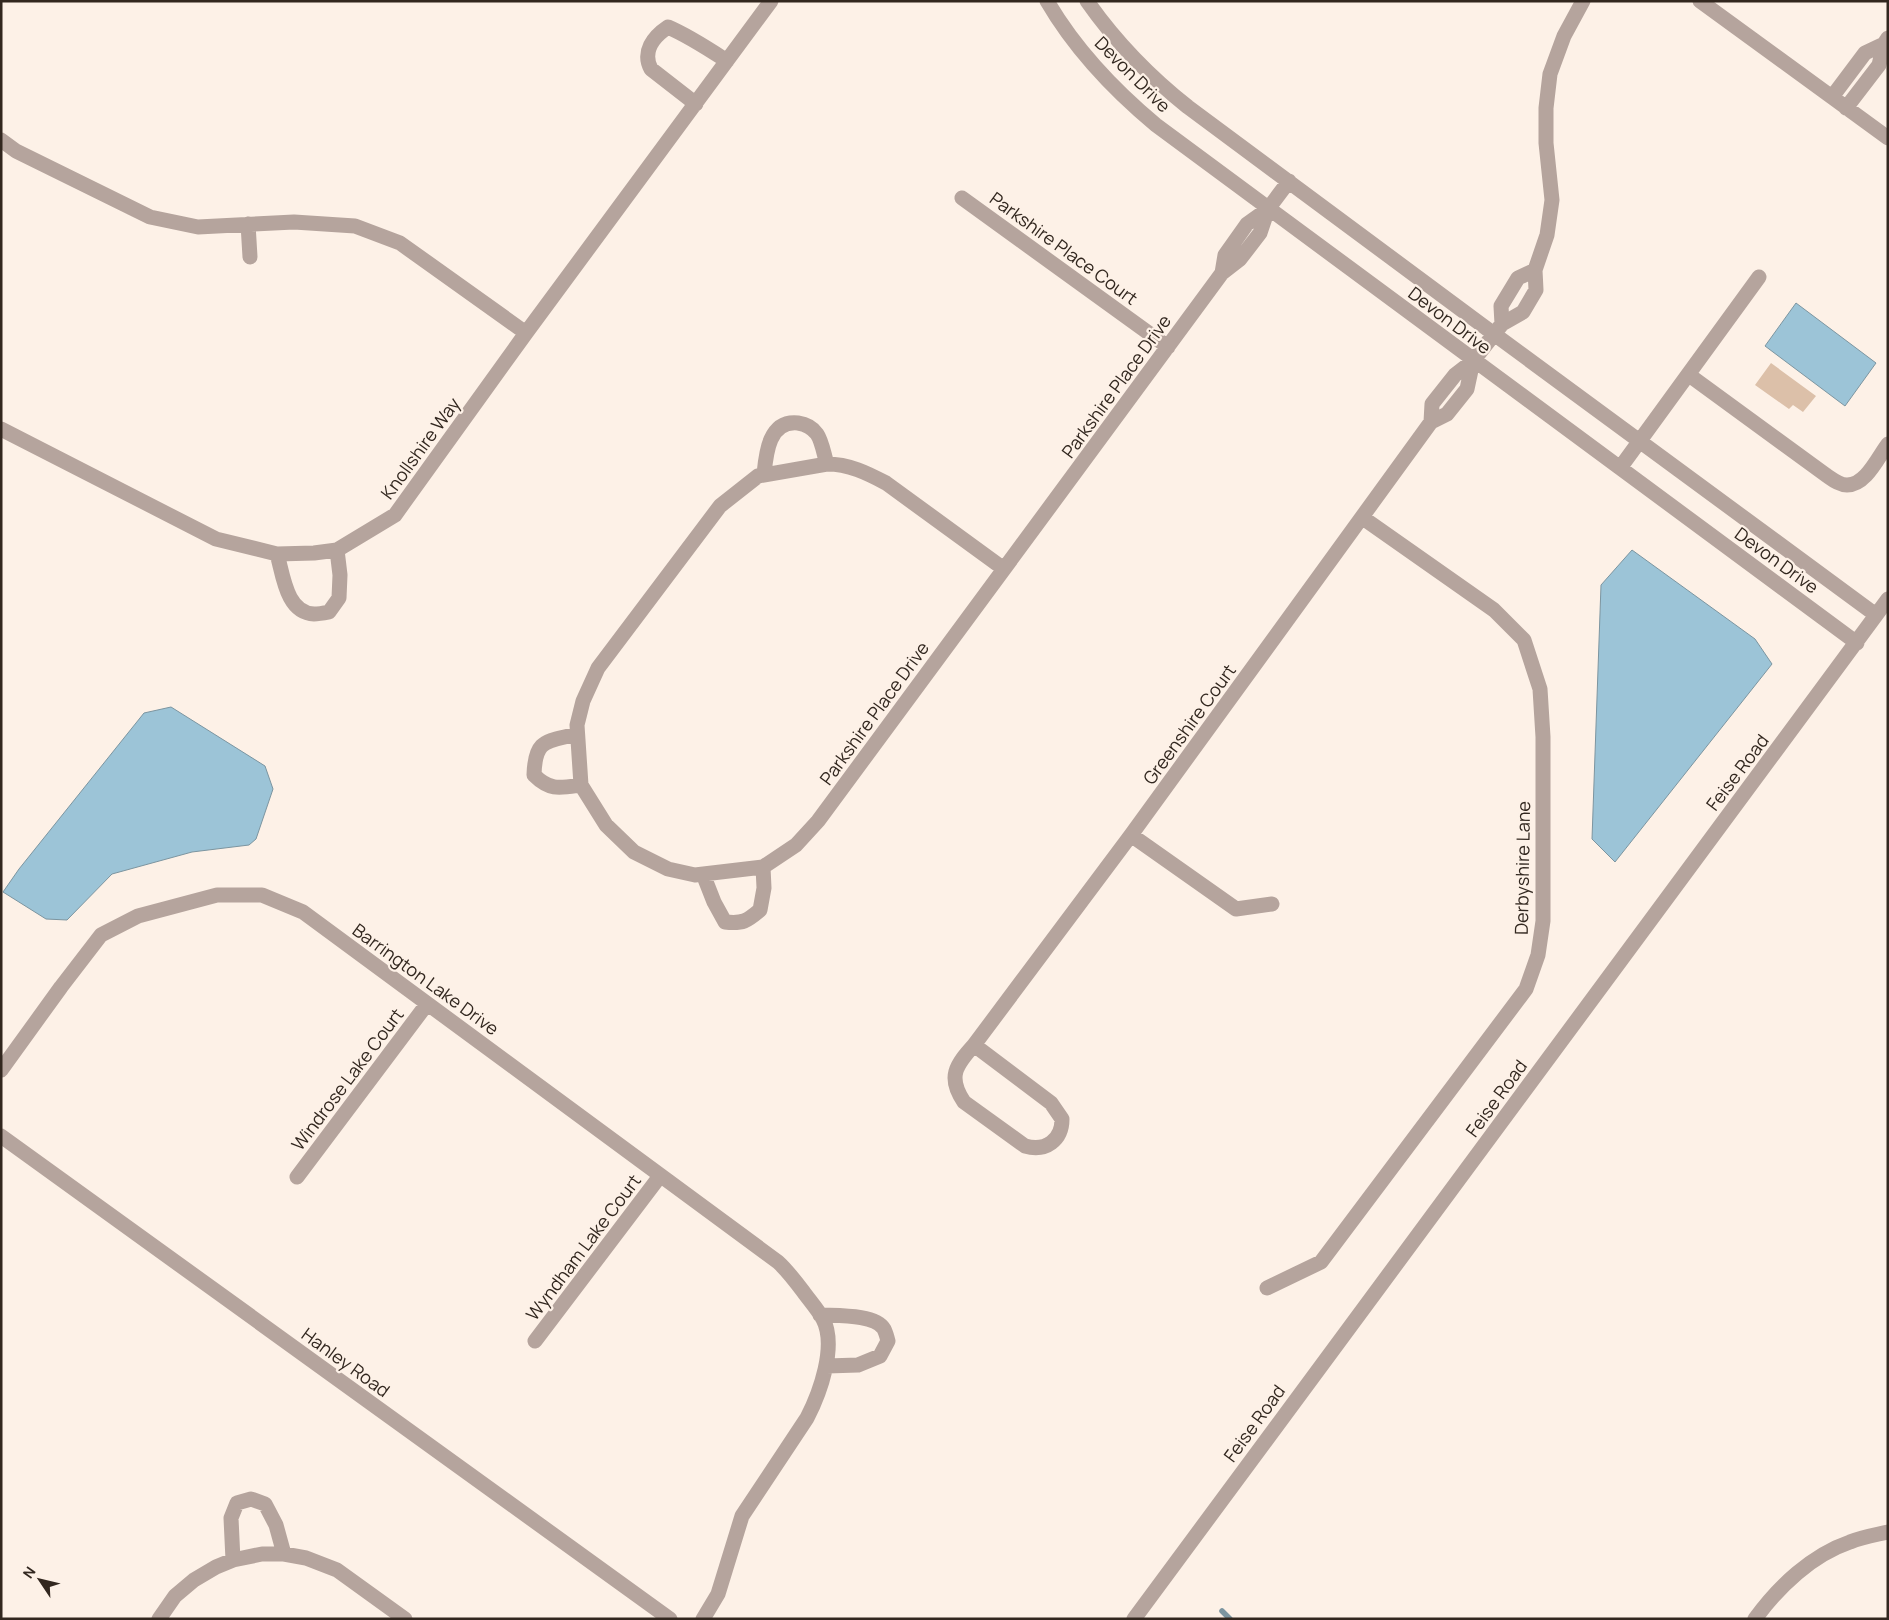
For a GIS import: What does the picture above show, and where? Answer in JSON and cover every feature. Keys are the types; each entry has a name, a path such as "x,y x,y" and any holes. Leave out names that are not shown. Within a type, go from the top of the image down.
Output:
{"street":[{"name":"Knollshire Way","path":"1,429 216,539 277,554 337,550 395,515 526,333 772,1"},
{"name":"Devon Drive","path":"1046,1 1093,65 1136,108 1170,136 1857,643"},
{"name":"Devon Drive","path":"1086,1 1106,28 1135,60 1170,92 1289,181 1498,329 1640,442 1876,615"},
{"path":"1498,329 1523,312 1536,290 1535,270 1548,234 1552,200 1546,143 1546,108 1550,74 1564,36 1584,1"},
{"path":"1700,1 1888,138"},
{"path":"696,104 651,69 646,55 659,33 668,27 694,39 727,62"},
{"path":"1832,97 1865,53 1886,41"},
{"path":"1846,108 1878,65 1886,41"},
{"path":"1,140 16,151 150,217 198,227 294,222 355,226 400,243 526,333"},
{"name":"Parkshire Place Drive","path":"1004,569 886,483 865,472 839,464 827,464 758,476 720,506 598,668 583,701 577,725 580,785 606,825 634,852 668,869 695,875 762,867 796,845 818,821 1168,347 1222,273 1224,255 1247,224 1268,209 1289,181"},
{"name":"Parkshire Place Court","path":"962,198 1168,347"},
{"path":"248,224 250,257"},
{"path":"1498,329 1501,306 1518,278 1535,270"},
{"path":"1620,468 1760,278"},
{"name":"Greenshire Court","path":"974,1045 1051,1103 1062,1119 1059,1134 1046,1147 1035,1149 1025,1146 964,1102 954,1084 959,1062 974,1045 1131,835 1363,518 1431,422 1432,404 1455,375 1474,361 1498,329"},
{"path":"1689,375 1841,484 1848,486 1863,478 1888,444"},
{"path":"764,474 766,451 772,437 778,428 791,422 806,424 818,435 827,464"},
{"name":"Derbyshire Lane","path":"1267,1288 1322,1262 1526,990 1538,955 1543,920 1543,737 1540,689 1524,640 1494,610 1363,518"},
{"path":"277,554 288,592 296,607 312,614 330,612 339,598 340,575 337,550"},
{"name":"Feise Road","path":"1134,1619 1888,599"},
{"path":"577,734 549,740 541,747 536,754 534,775 548,786 560,788 580,785"},
{"path":"1131,835 1236,909 1272,904"},
{"path":"703,874 714,902 725,922 736,923 747,921 760,910 764,888 762,867"},
{"name":"Barrington Lake Drive","path":"1,1070 61,987 102,935 138,916 217,895 262,895 303,912 778,1262 788,1271 823,1320 827,1333 827,1366 816,1401 807,1418 742,1516 718,1594 703,1619"},
{"name":"Windrose Lake Court","path":"297,1177 427,1004"},
{"name":"Hanley Road","path":"1,1136 670,1619"},
{"name":"Wyndham Lake Court","path":"536,1341 660,1176"},
{"path":"820,1315 856,1316 876,1322 883,1328 888,1340 880,1356 858,1365 827,1366"},
{"path":"233,1560 232,1518 237,1503 251,1499 265,1504 276,1524 284,1554"},
{"path":"1755,1619 1763,1608 1807,1564 1848,1542 1888,1532"},
{"path":"159,1619 175,1596 194,1580 216,1567 233,1560 262,1554 284,1554 306,1558 337,1570 405,1619"}],"water":[{"path":"1796,303 1876,363 1845,406 1765,346"},
{"path":"1632,550 1755,639 1772,664 1615,862 1592,839 1601,585"},
{"path":"171,707 265,766 273,789 256,839 249,845 192,852 112,874 67,920 46,919 3,892 19,869 144,713"}],"building":[{"path":"1771,363 1816,396 1803,412 1793,405 1789,409 1755,385"}],"waterway":[{"path":"1222,1611 1230,1619"}]}
